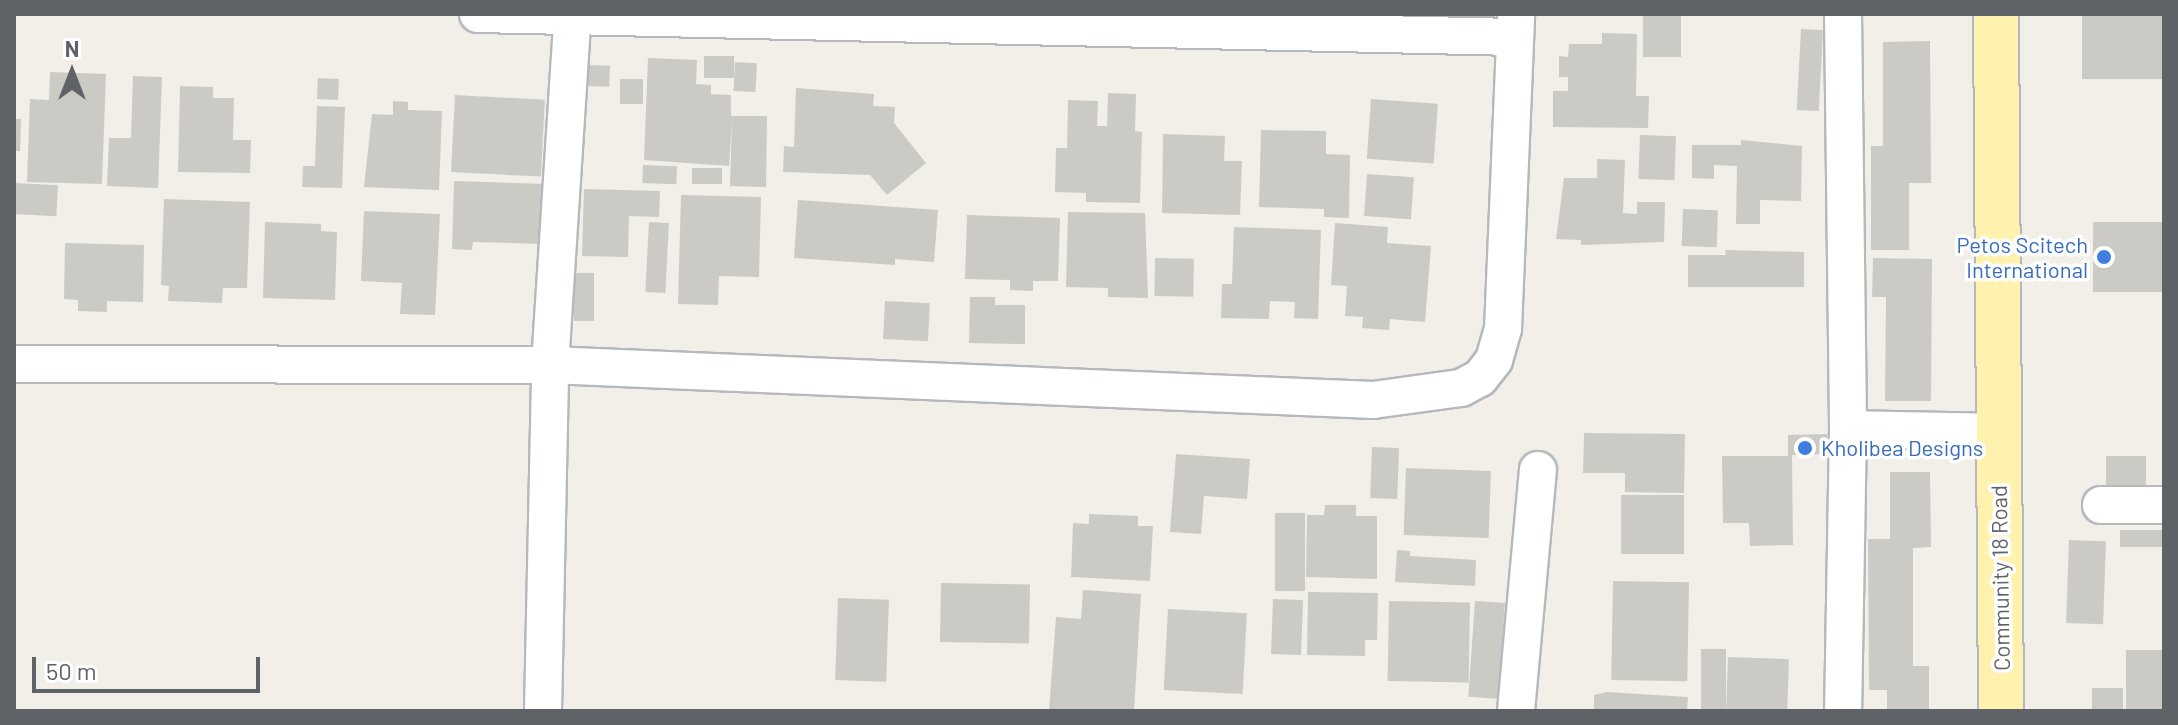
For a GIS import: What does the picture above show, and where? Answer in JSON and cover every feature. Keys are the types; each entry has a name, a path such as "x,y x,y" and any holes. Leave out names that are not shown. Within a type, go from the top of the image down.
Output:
{"main road":[{"name":"Community 18 Road","path":"1996,14 2001,711"}],"street":[{"path":"14,364 550,365 1373,400 1461,388 1480,378 1494,360 1503,329 1516,25 478,14"},
{"path":"1843,14 1848,429 1843,711"},
{"path":"543,711 550,365 573,15"},
{"path":"1848,429 1998,432"},
{"path":"1516,711 1538,470"},
{"path":"2101,505 2164,505"}],"building":[{"path":"1643,14 1681,14 1681,57 1643,57"},
{"path":"2082,14 2164,14 2164,79 2082,79"},
{"path":"1801,29 1823,30 1819,111 1797,110"},
{"path":"1602,33 1637,34 1636,96 1649,96 1648,128 1553,127 1553,91 1568,91 1568,77 1559,77 1559,56 1568,57 1569,44 1602,44"},
{"path":"1930,41 1931,183 1909,183 1909,250 1871,250 1871,146 1883,146 1883,42"},
{"path":"704,56 734,56 734,78 704,78"},
{"path":"648,58 697,60 696,84 711,85 711,94 731,95 731,116 767,116 766,187 730,186 732,121 729,166 644,160"},
{"path":"735,62 757,63 755,92 733,91"},
{"path":"586,65 610,66 609,87 585,86"},
{"path":"50,72 106,74 102,184 27,182 30,99 49,100"},
{"path":"133,76 162,77 158,188 107,186 109,138 131,138"},
{"path":"318,78 339,79 338,100 317,99"},
{"path":"620,79 643,79 643,104 620,104"},
{"path":"180,86 213,87 213,98 234,98 233,140 251,140 250,173 178,172"},
{"path":"796,88 874,94 873,106 895,107 894,123 926,163 887,195 870,175 783,172 784,146 794,147"},
{"path":"1108,93 1136,94 1135,131 1142,132 1140,203 1086,202 1086,193 1055,192 1056,148 1067,148 1068,100 1098,101 1097,126 1107,126"},
{"path":"455,95 545,100 541,177 451,172"},
{"path":"1371,99 1438,104 1434,164 1367,159"},
{"path":"393,101 408,102 408,110 442,111 439,190 364,187 372,114 393,115"},
{"path":"317,106 345,107 342,188 302,187 303,166 315,166"},
{"path":"14,119 21,119 20,151 14,151"},
{"path":"1261,130 1326,131 1326,154 1350,155 1349,218 1324,217 1324,209 1259,207"},
{"path":"1163,134 1225,136 1224,161 1242,161 1240,215 1162,213"},
{"path":"1640,135 1676,136 1674,180 1638,179"},
{"path":"1741,140 1802,146 1801,201 1760,200 1760,224 1736,224 1737,166 1714,165 1714,179 1692,178 1692,145 1741,145"},
{"path":"1597,159 1625,160 1623,213 1637,214 1637,202 1665,202 1664,242 1581,245 1581,240 1556,239 1564,178 1597,178"},
{"path":"643,165 677,166 676,184 642,183"},
{"path":"692,168 722,168 722,184 692,184"},
{"path":"1367,174 1414,177 1411,219 1364,216"},
{"path":"454,181 546,184 544,244 473,242 472,250 452,249"},
{"path":"15,183 58,185 56,216 14,214"},
{"path":"584,189 660,191 659,217 629,216 628,257 582,256"},
{"path":"681,195 761,197 759,277 719,276 718,305 678,304"},
{"path":"164,199 250,202 247,288 223,288 222,303 168,301 169,286 161,285"},
{"path":"798,200 938,210 934,262 895,259 895,265 794,258"},
{"path":"1683,209 1718,210 1717,247 1682,246"},
{"path":"364,211 440,214 435,315 400,314 402,283 361,281"},
{"path":"1068,212 1145,213 1148,298 1108,297 1108,288 1066,287"},
{"path":"967,215 1060,218 1058,281 1033,281 1033,291 1010,290 1010,280 965,279"},
{"path":"265,222 321,224 321,231 337,232 335,300 263,298"},
{"path":"649,222 669,223 665,293 645,292"},
{"path":"2093,222 2164,222 2164,292 2093,292"},
{"path":"1335,223 1388,227 1387,243 1431,246 1425,322 1390,319 1389,330 1362,328 1363,317 1345,316 1347,286 1331,285"},
{"path":"1234,227 1321,230 1318,319 1294,318 1295,302 1270,301 1269,319 1221,318 1222,284 1232,284"},
{"path":"65,243 144,245 143,302 107,301 107,312 78,311 78,300 64,299"},
{"path":"1725,250 1804,252 1804,287 1688,287 1688,255 1726,255"},
{"path":"1155,258 1194,259 1193,297 1154,296"},
{"path":"1873,258 1932,259 1931,401 1885,401 1886,297 1872,297"},
{"path":"574,273 594,273 594,321 574,321"},
{"path":"970,297 995,297 995,305 1025,305 1025,344 969,343"},
{"path":"885,301 930,303 928,341 883,339"},
{"path":"1584,433 1685,434 1684,493 1625,492 1625,473 1583,473"},
{"path":"1827,434 1828,454 1792,455 1793,545 1750,546 1749,523 1723,523 1722,456 1788,456 1788,435"},
{"path":"1372,447 1399,448 1397,499 1370,498"},
{"path":"1176,454 1250,459 1247,499 1204,496 1201,534 1170,532"},
{"path":"2106,456 2146,456 2146,488 2106,488"},
{"path":"1406,468 1491,471 1489,538 1404,535"},
{"path":"1890,472 1930,472 1931,547 1913,548 1913,666 1929,666 1929,711 1887,711 1887,690 1869,690 1868,539 1890,539"},
{"path":"1621,495 1684,495 1684,554 1621,554"},
{"path":"1325,505 1356,505 1356,516 1377,516 1377,579 1306,577 1307,515 1324,515"},
{"path":"1275,513 1305,513 1305,591 1275,591"},
{"path":"1089,514 1138,516 1138,526 1153,526 1150,581 1071,577 1073,523 1089,524"},
{"path":"2120,530 2164,530 2164,547 2120,547"},
{"path":"2069,540 2106,541 2103,624 2066,623"},
{"path":"1397,550 1410,551 1410,556 1476,560 1475,586 1395,582"},
{"path":"1613,581 1689,582 1687,681 1611,680"},
{"path":"941,583 1030,585 1029,644 940,642"},
{"path":"1083,590 1141,594 1134,711 1049,711 1056,617 1081,619"},
{"path":"1308,592 1378,593 1377,640 1365,640 1365,656 1307,655"},
{"path":"838,598 889,600 886,682 835,680"},
{"path":"1273,599 1303,600 1301,655 1271,654"},
{"path":"1389,601 1470,602 1469,682 1388,681"},
{"path":"1475,601 1505,603 1498,699 1468,697"},
{"path":"1168,609 1247,613 1243,694 1164,690"},
{"path":"1701,649 1726,649 1726,711 1701,711"},
{"path":"2126,650 2164,650 2164,711 2126,711"},
{"path":"1728,657 1789,659 1787,711 1726,711"},
{"path":"2092,688 2123,688 2123,711 2092,711"},
{"path":"1607,692 1688,697 1687,711 1594,711 1594,695"}],"place":[{"name":"Petos Scitech International","path":"2104,257"},
{"name":"Kholibea Designs","path":"1805,448"}]}
